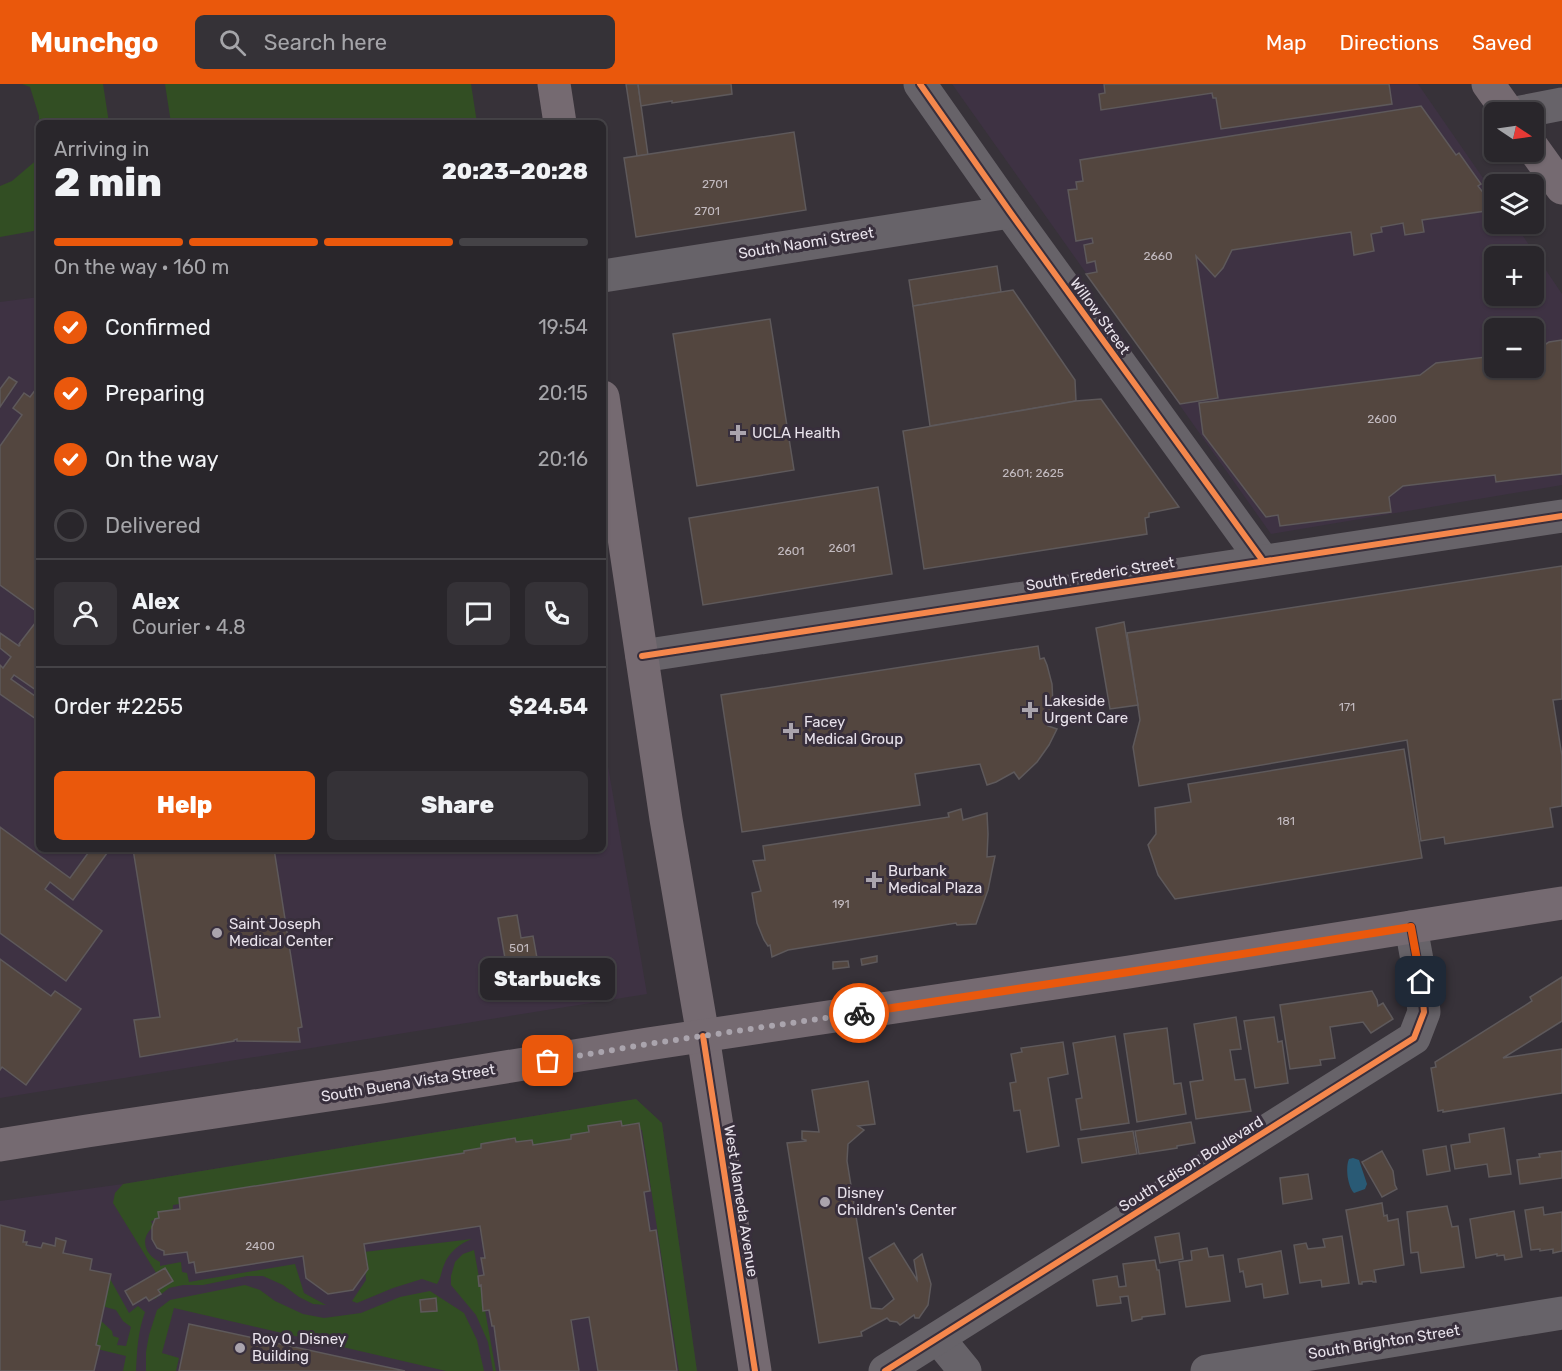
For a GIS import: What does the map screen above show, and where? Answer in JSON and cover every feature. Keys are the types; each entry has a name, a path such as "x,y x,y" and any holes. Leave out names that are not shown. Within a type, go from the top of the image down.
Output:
{"main road":[{"path":"554,84 560,120"},
{"path":"1488,84 1501,102"},
{"path":"1543,162 1562,188"},
{"name":"West Alameda Avenue","path":"606,417 666,819 703,1036 755,1371"},
{"name":"South Buena Vista Street","path":"0,1145 1129,972 1562,903"}],"street":[{"name":"Willow Street","path":"920,84 1263,561"},
{"path":"1544,108 1562,104"},
{"name":"South Naomi Street","path":"606,276 1010,212"},
{"name":"South Frederic Street","path":"642,656 1562,516"},
{"name":"South Edison Boulevard","path":"885,1371 1414,1038 1424,1012 1411,927"},
{"name":"South Brighton Street","path":"1207,1371 1562,1313"},
{"path":"938,1338 965,1371"}],"shaded area":[{"path":"952,84 1418,84 1484,180 1484,234 1522,234 1530,246 1484,246 1484,306 1544,306 1544,267 1562,294 1562,485 1271,534"},
{"path":"36,297 36,852 606,852 606,755 647,994 0,1098 0,302"},
{"path":"636,1099 662,1123 697,1371 0,1371 0,1201 123,1184"}],"green space":[{"path":"22,84 103,84 109,120 39,120 30,87"},
{"path":"165,84 471,84 477,120 171,120"},
{"path":"36,161 36,231 0,237 0,186 12,181"},
{"path":"636,1099 662,1123 697,1371 679,1371 642,1130 173,1205 172,1217 151,1221 153,1227 145,1242 148,1251 160,1262 160,1266 181,1262 182,1272 187,1273 189,1282 295,1264 304,1293 326,1305 313,1304 283,1285 263,1276 247,1276 203,1285 183,1285 169,1288 155,1299 151,1296 162,1287 158,1276 113,1203 115,1193 123,1184"},
{"path":"472,1239 452,1252 437,1284 422,1279 357,1303 352,1301 366,1280 364,1252"},
{"path":"474,1250 496,1371 493,1371 488,1342 476,1315 451,1285 455,1262 463,1254"},
{"path":"109,1277 129,1313 138,1306 145,1312 139,1333 136,1371 123,1371 126,1356 93,1348 99,1319 112,1331 113,1336 119,1338 117,1345 126,1346 131,1327 123,1321 116,1310 102,1306"},
{"path":"245,1285 260,1290 275,1301 303,1314 324,1318 361,1313 400,1297 430,1291 464,1313 477,1340 484,1371 446,1371 174,1308 162,1353 179,1358 176,1371 146,1371 149,1335 157,1310 170,1300"}],"water":[{"path":"1349,1159 1359,1160 1367,1184 1365,1189 1354,1193 1347,1172"}],"building":[{"path":"626,84 638,84 648,155 637,156"},
{"path":"638,84 731,84 732,94 641,106"},
{"path":"1104,84 1389,84 1392,104 1221,129 1216,98 1213,98 1212,93 1101,110 1099,94 1105,93"},
{"path":"1421,106 1456,155 1459,153 1481,184 1478,186 1484,194 1484,211 1422,220 1424,232 1405,235 1403,223 1381,227 1382,232 1371,234 1374,251 1354,255 1351,232 1232,250 1223,268 1215,277 1196,256 1218,398 1180,404 1086,274 1097,272 1095,261 1087,263 1084,245 1093,243 1092,238 1076,241 1068,190 1077,189 1076,182 1083,181 1080,160"},
{"path":"794,132 806,210 636,237 624,158"},
{"path":"997,266 1001,292 913,306 909,280"},
{"path":"1013,290 1075,380 1076,401 930,426 913,306"},
{"name":"UCLA Health","path":"770,319 794,470 697,486 673,334"},
{"path":"1562,340 1562,474 1496,482 1495,475 1403,486 1389,497 1391,512 1280,526 1278,515 1266,517 1203,434 1199,403 1420,375 1436,363 1484,357 1484,378 1544,378 1544,345"},
{"path":"9,377 17,382 0,407 0,389"},
{"path":"36,389 36,611 0,585 0,446 22,415 13,408 24,393 30,397"},
{"path":"1101,399 1179,507 1149,513 1149,517 1145,518 1147,534 924,569 903,431 1076,401"},
{"path":"878,487 892,574 703,605 689,518"},
{"path":"1562,566 1562,699 1553,700 1562,756 1562,806 1550,808 1553,827 1445,844 1444,837 1421,841 1407,740 1139,786 1133,747 1140,720 1127,633"},
{"path":"36,622 36,690 14,675 11,679 36,697 36,719 0,694 0,665 3,668 11,657 0,648 0,633 19,646"},
{"path":"1124,622 1138,705 1110,709 1096,628"},
{"path":"1038,646 1040,659 1044,658 1052,684 1053,705 1048,726 1057,729 1037,762 1019,779 1014,772 987,785 980,764 915,774 920,805 742,832 721,695"},
{"path":"1404,749 1422,858 1175,899 1158,875 1148,845 1156,834 1155,808 1191,802 1188,784"},
{"name":"Burbank Medical Plaza","path":"961,809 963,820 987,813 987,857 995,856 988,890 976,924 957,925 956,923 788,950 772,957 770,945 768,946 764,940 757,923 752,893 761,891 753,861 765,860 763,846 949,817 948,813"},
{"path":"0,827 70,878 89,852 108,852 73,900 50,882 45,889 102,931 66,981 0,933"},
{"name":"Saint Joseph Medical Center","path":"133,852 274,852 302,1027 298,1028 300,1042 237,1041 237,1039 140,1057 134,1020 160,1017"},
{"path":"517,915 521,938 533,936 537,958 506,964 498,918"},
{"path":"877,956 877,962 862,965 861,959"},
{"path":"0,959 51,996 55,991 81,1009 26,1085 2,1067 0,1070"},
{"path":"848,961 849,967 833,969 833,962"},
{"path":"1562,977 1562,1021 1503,1058 1562,1049 1562,1093 1438,1111 1431,1068 1436,1067 1435,1062 1532,1001 1530,997"},
{"path":"1372,991 1378,1006 1383,1003 1393,1019 1371,1033 1363,1022 1330,1027 1335,1058 1320,1060 1321,1065 1290,1069 1280,1005"},
{"path":"1236,1017 1241,1049 1230,1050 1235,1080 1245,1079 1251,1111 1196,1119 1190,1082 1203,1080 1194,1024"},
{"path":"1274,1017 1278,1042 1282,1041 1288,1083 1255,1088 1244,1021"},
{"path":"1167,1028 1174,1084 1181,1083 1186,1114 1137,1122 1124,1034"},
{"path":"1115,1036 1129,1123 1081,1130 1076,1099 1082,1098 1073,1043"},
{"path":"1063,1042 1068,1074 1048,1078 1059,1146 1027,1152 1020,1110 1014,1111 1010,1083 1016,1082 1011,1054 1022,1052 1021,1048"},
{"name":"Disney Children's Center","path":"868,1081 875,1124 858,1126 864,1130 848,1144 847,1161 871,1308 882,1309 894,1299 869,1258 894,1243 917,1280 914,1260 922,1254 931,1284 928,1305 919,1318 915,1318 914,1315 900,1325 887,1318 861,1332 862,1336 819,1343 787,1143 806,1141 802,1139 802,1131 819,1132 812,1090"},
{"path":"621,1121 622,1126 639,1123 650,1191 644,1192 650,1231 656,1230 677,1371 598,1371 589,1317 571,1320 579,1371 500,1371 494,1326 492,1326 489,1310 483,1311 481,1285 479,1286 478,1276 484,1275 481,1258 485,1258 480,1226 364,1244 368,1269 353,1290 328,1294 306,1278 303,1256 196,1273 194,1262 189,1263 187,1252 164,1255 164,1251 157,1248 152,1239 152,1227 155,1219 159,1218 158,1212 180,1209 179,1198 464,1153 464,1151 481,1148 481,1144 515,1138 516,1142 532,1140 533,1145 571,1139 571,1135 589,1132 588,1126"},
{"path":"1191,1122 1195,1143 1139,1154 1135,1131"},
{"path":"1504,1128 1511,1174 1489,1177 1487,1164 1455,1169 1451,1145 1470,1142 1469,1134"},
{"path":"1133,1131 1137,1154 1082,1163 1078,1139"},
{"path":"1446,1146 1450,1171 1427,1175 1423,1150"},
{"path":"1382,1151 1393,1171 1397,1189 1382,1197 1362,1162"},
{"path":"1562,1151 1562,1178 1520,1184 1517,1160"},
{"path":"1308,1174 1312,1199 1283,1204 1280,1178"},
{"path":"1382,1203 1384,1216 1387,1215 1388,1221 1398,1219 1404,1265 1374,1270 1376,1282 1359,1284 1346,1210"},
{"path":"1447,1206 1452,1227 1458,1226 1464,1267 1421,1273 1418,1252 1411,1253 1407,1212"},
{"path":"1543,1207 1544,1215 1562,1212 1562,1251 1553,1253 1553,1249 1531,1250 1525,1210"},
{"path":"1514,1211 1522,1257 1505,1260 1504,1255 1497,1256 1497,1254 1476,1258 1470,1219"},
{"path":"0,1225 25,1231 23,1242 27,1242 26,1245 41,1248 43,1243 55,1246 56,1238 66,1241 63,1253 92,1259 90,1270 111,1274 96,1345 100,1346 94,1371 0,1371"},
{"path":"1179,1233 1183,1259 1160,1263 1155,1237"},
{"path":"1342,1236 1349,1283 1322,1287 1321,1280 1300,1283 1294,1245 1306,1243 1308,1249 1325,1247 1323,1239"},
{"path":"1207,1248 1209,1257 1223,1255 1230,1301 1186,1307 1179,1262 1192,1260 1191,1251"},
{"path":"1281,1251 1288,1294 1264,1298 1262,1284 1246,1287 1238,1259"},
{"path":"1155,1260 1157,1270 1159,1270 1165,1314 1142,1317 1142,1319 1132,1321 1128,1296 1120,1297 1121,1303 1097,1306 1093,1280 1117,1276 1119,1287 1126,1286 1123,1264"},
{"path":"165,1268 173,1281 158,1290 161,1294 149,1301 146,1297 133,1305 125,1291"},
{"path":"436,1298 437,1311 421,1312 420,1300"},
{"name":"Roy O. Disney Building","path":"189,1324 405,1371 179,1371"}],"cycle path":[{"path":"920,84 1263,561"},
{"path":"642,656 1562,516"},
{"path":"885,1371 1414,1038 1424,1012 1411,927"},
{"path":"703,1036 755,1371"}],"way so far":[{"path":"548,1061 859,1013"}],"place":[{"name":"UCLA Health","path":"738,433"},
{"name":"Lakeside Urgent Care","path":"1030,710"},
{"name":"Facey Medical Group","path":"791,731"},
{"name":"Burbank Medical Plaza","path":"874,880"},
{"name":"Saint Joseph Medical Center","path":"217,933"},
{"name":"Starbucks","path":"548,1061"},
{"name":"Disney Children's Center","path":"825,1202"},
{"name":"Roy O. Disney Building","path":"240,1348"}],"route":[{"path":"859,1013 1411,927 1421,982"}]}
